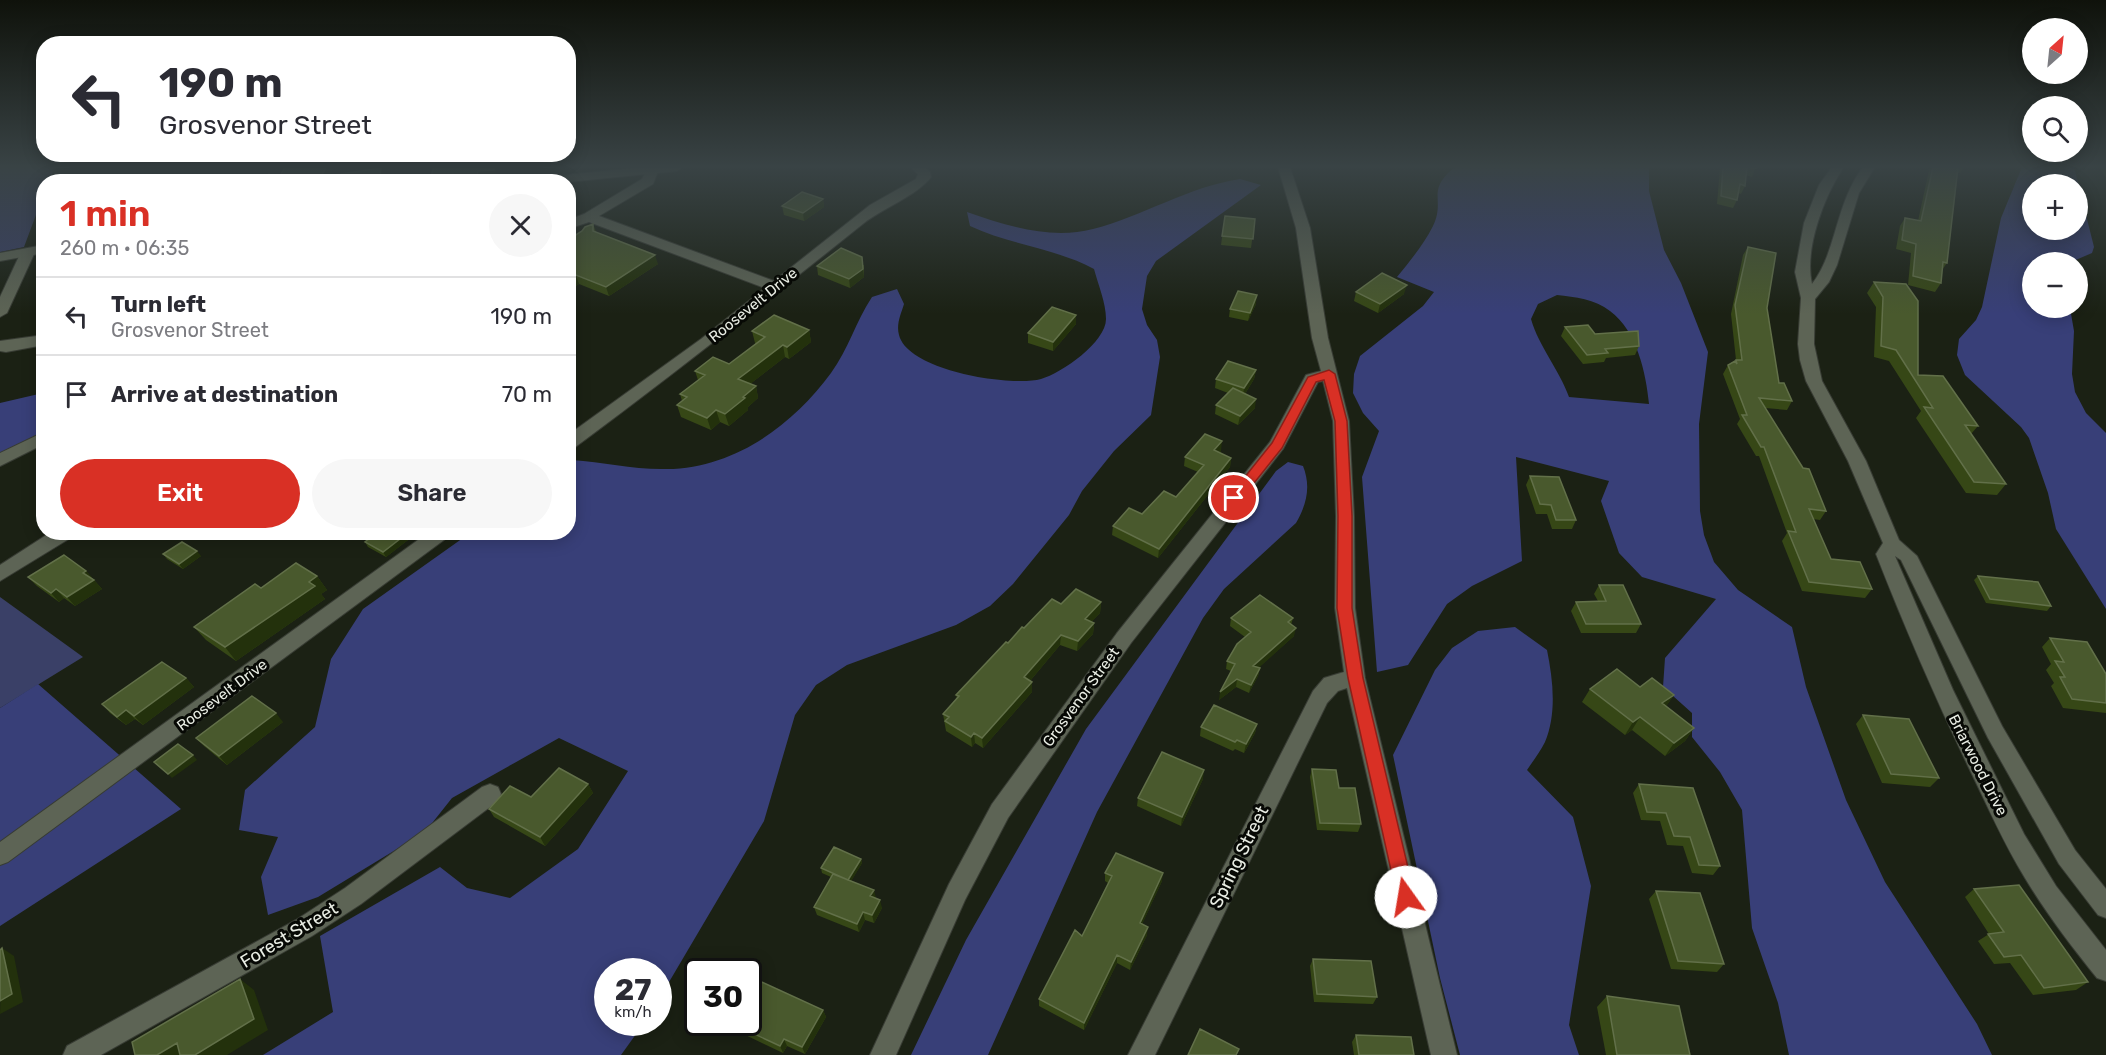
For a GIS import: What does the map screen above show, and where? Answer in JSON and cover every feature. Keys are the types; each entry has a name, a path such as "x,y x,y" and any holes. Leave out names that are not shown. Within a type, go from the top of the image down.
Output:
{"street":[{"name":"Roosevelt Drive","path":"576,438 680,362 865,216"},
{"path":"1299,216 1303,228 1320,338 1341,421 1345,516 1345,608 1355,678 1444,1055"},
{"name":"Briarwood Drive","path":"1813,216 1802,272 1808,298 1806,344 1814,381 1857,461 1892,544 1908,556 1995,732 2067,857 2106,907"},
{"path":"1808,298 1823,279 1845,216"},
{"path":"576,222 589,217 776,287"},
{"path":"576,230 589,217"},
{"path":"0,257 36,250"},
{"path":"2,305 28,252"},
{"path":"0,346 36,341"},
{"name":"Grosvenor Street","path":"883,1055 957,892 1005,803 1124,639 1277,445 1312,380 1329,374"},
{"path":"0,460 36,440"},
{"path":"0,574 53,540"},
{"name":"Roosevelt Drive","path":"0,855 431,540"},
{"name":"Briarwood Drive","path":"1892,544 1885,554 1940,689 2039,881 2106,969"},
{"name":"Spring Street","path":"1141,1055 1320,697 1331,684 1355,678"},
{"name":"Forest Street","path":"76,1055 304,928 362,889 489,794"}],"shaded area":[{"path":"0,216 35,216 24,247 0,252"},
{"path":"968,216 980,216 1029,230 1061,233 1093,229 1132,216 1218,216 1156,261 1147,276 1142,309 1147,325 1157,340 1160,357 1151,415 1114,451 1082,491 1069,515 1013,584 990,606 956,625 847,665 816,685 795,715 764,821 672,977 672,958 594,958 594,1036 635,1036 621,1055 263,1055 333,1012 320,936 440,867 467,888 510,898 578,849 628,771 559,738 452,798 425,832 318,897 268,915 261,877 278,837 239,830 245,790 315,727 331,659 363,609 460,540 576,540 576,460 655,469 692,467 738,452 760,440 798,410 831,373 872,297 897,289 904,304 898,331 906,348 940,367 962,374 1007,381 1027,381 1050,376 1091,347 1104,328 1105,307 1094,269 1064,256 1001,238 970,226"},
{"path":"1655,216 1664,250 1681,283 1708,352 1699,424 1700,511 1704,535 1714,562 1738,590 1792,627 1806,687 1846,800 1885,882 1977,1024 1992,1055 1789,1055 1778,1003 1752,928 1742,810 1720,772 1692,737 1692,713 1663,687 1665,658 1716,599 1642,577 1619,553 1601,501 1609,481 1516,457 1522,561 1472,586 1447,604 1408,665 1377,672 1362,477 1379,431 1363,413 1353,393 1354,374 1360,356 1423,306 1434,292 1397,277 1421,246 1436,217","holes":["1557,295 1585,299 1610,311 1627,330 1642,366 1649,404 1569,397 1531,319 1538,304"]},
{"path":"2002,216 2022,216 2022,240 2088,240 2088,223 2094,247 2092,253 2022,252 2022,318 2072,318 2074,331 2072,374 2075,392 2086,413 2106,433 2106,609 2056,529 2048,493 2029,438 2021,427 1965,375 1957,355 1959,339 1976,320 1982,307"},
{"path":"36,395 36,442 0,460 0,403"},
{"path":"1288,462 1303,466 1307,481 1307,495 1300,516 1296,523 1224,589 1203,618 1097,812 988,1055 911,1055 966,940 1086,729 1276,471"},
{"path":"0,597 83,657 0,708"},
{"path":"1515,627 1547,650 1551,673 1552,708 1549,731 1543,746 1527,770 1573,817 1591,886 1569,1025 1579,1055 1460,1055 1440,978 1393,755 1435,670 1452,648 1478,631"},
{"path":"38,684 181,809 0,926 0,708"}],"building":[{"path":"1225,216 1255,219 1253,239 1222,236"},
{"path":"1922,216 1952,216 1947,263 1943,262 1941,283 1913,276 1916,244 1902,240 1905,218 1921,221"},
{"path":"593,224 593,231 655,255 606,287 576,275 576,235"},
{"path":"1748,247 1776,253 1767,308 1779,383 1784,383 1792,401 1759,398 1803,468 1809,469 1826,511 1809,509 1831,559 1860,562 1872,589 1809,582 1788,531 1796,532 1764,447 1761,447 1742,415 1747,415 1728,365 1735,361 1737,364 1736,360 1742,360 1735,305"},
{"path":"841,248 862,257 863,269 849,279 817,266"},
{"path":"1382,273 1407,285 1380,304 1356,292"},
{"path":"1874,282 1906,284 1918,301 1918,375 1943,376 1978,426 1965,425 2006,484 1974,482 1924,407 1933,408 1896,350 1881,346 1883,297"},
{"path":"1238,291 1257,295 1250,313 1230,309"},
{"path":"1052,307 1076,315 1053,342 1028,333"},
{"path":"774,315 809,330 787,347 783,345 738,379 756,386 743,397 745,398 725,414 716,410 707,418 677,405 687,397 680,394 705,375 695,371 713,357 729,364 765,337 752,331"},
{"path":"1588,325 1595,334 1638,331 1639,346 1605,349 1608,353 1587,355 1565,327"},
{"path":"1228,361 1256,370 1244,388 1216,379"},
{"path":"1233,388 1256,399 1240,416 1216,405"},
{"path":"1205,434 1222,441 1214,450 1231,458 1159,549 1113,526 1129,508 1142,514 1164,491 1176,497 1204,465 1185,457"},
{"path":"1530,476 1559,477 1576,520 1556,520 1551,505 1540,504"},
{"path":"368,540 399,540 383,552 365,542"},
{"path":"182,542 197,551 179,564 163,554"},
{"path":"64,555 94,580 67,597 56,589 51,593 28,577"},
{"path":"296,563 317,576 309,582 315,586 225,647 194,627 255,584 261,588"},
{"path":"1978,576 2038,582 2051,606 1990,599"},
{"path":"1599,585 1623,585 1641,624 1586,624 1576,602 1606,601"},
{"path":"1076,589 1101,602 1085,619 1094,623 1078,641 1061,635 1024,677 1032,682 982,738 974,733 971,737 945,721 949,717 943,714 959,696 956,695 1006,642 1008,643 1052,599 1061,604"},
{"path":"1260,595 1293,618 1288,622 1296,628 1253,666 1260,668 1251,685 1237,679 1220,692 1235,664 1227,661 1237,644 1251,632 1231,618"},
{"path":"2050,638 2087,642 2106,674 2106,703 2072,699 2060,677 2065,677 2055,661 2064,662"},
{"path":"162,662 186,678 134,716 126,710 117,717 102,704"},
{"path":"1617,669 1640,687 1652,678 1674,695 1662,703 1694,728 1674,743 1640,717 1633,722 1590,689"},
{"path":"252,696 276,713 219,756 196,738"},
{"path":"1214,705 1257,724 1246,744 1237,740 1235,742 1201,727"},
{"path":"1863,715 1909,719 1939,778 1891,774"},
{"path":"178,744 193,755 168,774 154,762"},
{"path":"1162,752 1204,770 1182,817 1138,798"},
{"path":"559,768 588,784 540,837 489,809 510,786 531,797"},
{"path":"1312,769 1336,770 1339,788 1355,788 1361,824 1320,823"},
{"path":"1639,784 1693,788 1720,866 1699,865 1690,837 1674,836 1666,813 1647,812"},
{"path":"834,847 861,859 848,880 821,868"},
{"path":"1116,853 1163,873 1140,923 1148,927 1131,962 1117,955 1084,1023 1039,999 1075,930 1082,936 1112,876 1105,873"},
{"path":"833,874 874,890 870,896 880,900 872,915 863,912 857,924 814,907"},
{"path":"2019,885 2088,982 2044,988 2021,955 2004,957 1988,934 2004,932 1974,889"},
{"path":"1656,891 1700,893 1724,964 1678,961"},
{"path":"2,948 12,994 0,1001 0,950"},
{"path":"1313,959 1371,961 1377,997 1317,994"},
{"path":"240,979 254,1019 195,1055 180,1055 177,1043 157,1055 135,1055 132,1042"},
{"path":"762,982 823,1010 802,1047 784,1039 780,1046 759,1036 762,1036"},
{"path":"1607,996 1679,1006 1690,1055 1617,1055"},
{"path":"1200,1029 1239,1049 1236,1055 1188,1055"},
{"path":"1356,1035 1411,1037 1414,1055 1359,1055"}],"route":[{"path":"1234,498 1277,445 1312,380 1329,374 1341,421 1345,516 1345,608 1355,678 1406,897"}]}
